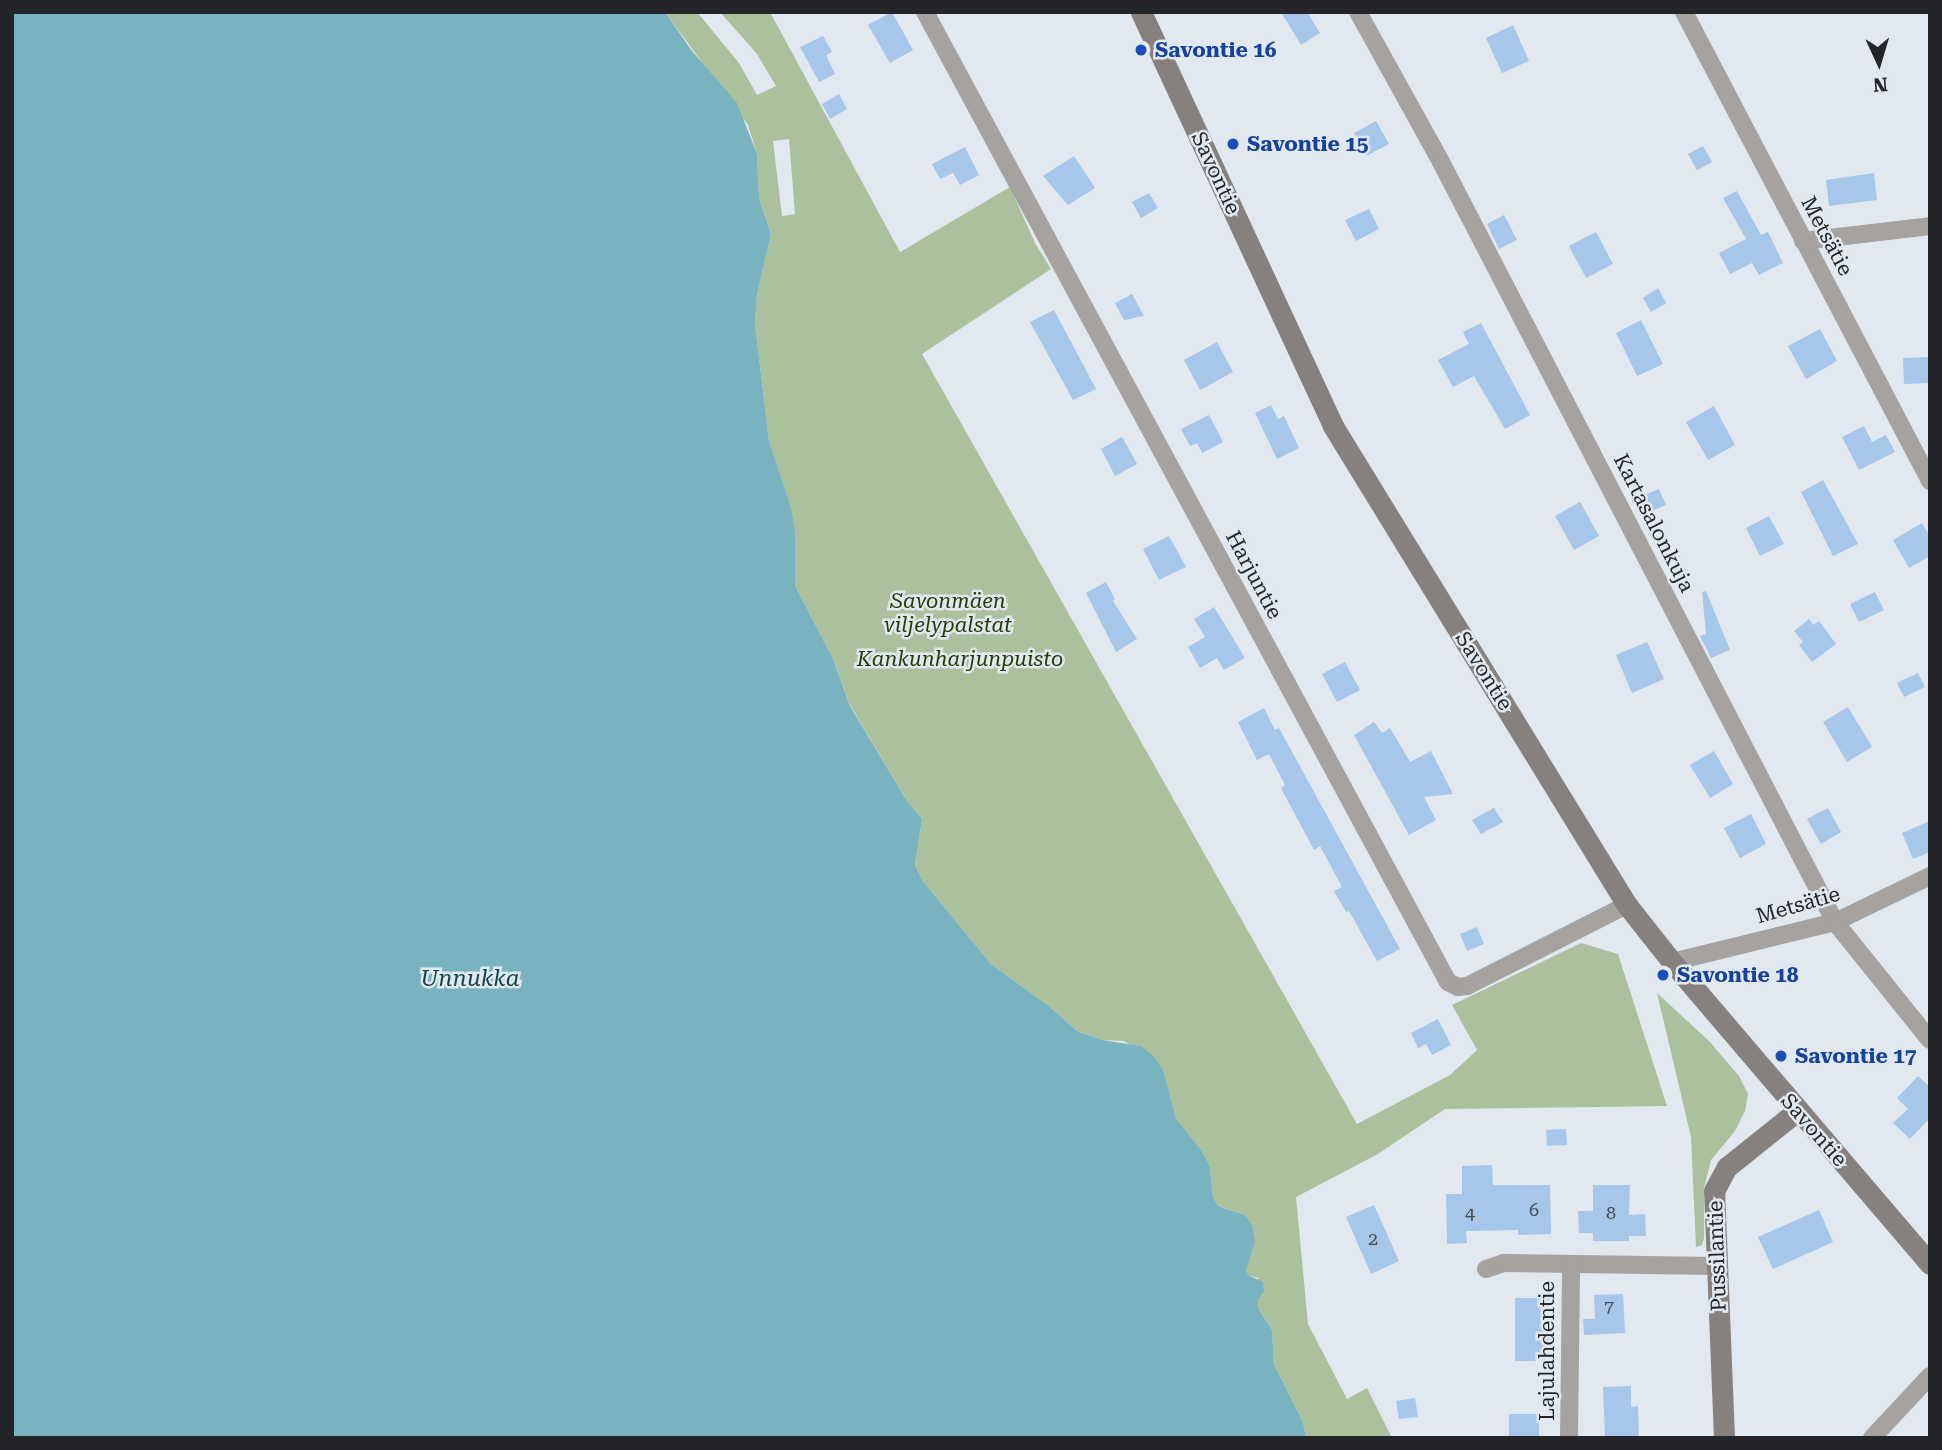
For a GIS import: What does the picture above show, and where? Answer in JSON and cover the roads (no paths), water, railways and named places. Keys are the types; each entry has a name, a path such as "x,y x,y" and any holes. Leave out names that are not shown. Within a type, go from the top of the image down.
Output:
{"street":[{"name":"Harjuntie","path":"925,12 1448,982 1458,987 1468,986 1627,905"},
{"name":"Savontie","path":"1141,12 1334,426 1627,905 1797,1111 1930,1264"},
{"name":"Kartasalonkuja","path":"1358,12 1441,162 1835,922 1930,1040"},
{"name":"Metsätie","path":"1684,12 1930,481"},
{"path":"1803,241 1930,226"},
{"name":"Metsätie","path":"1672,962 1835,922 1930,876"},
{"name":"Pussilantie","path":"1724,1438 1714,1191 1727,1167 1797,1111"},
{"name":"Lajulahdentie","path":"1486,1269 1503,1263 1716,1266"},
{"name":"Lajulahdentie","path":"1569,1438 1571,1264"},
{"path":"1872,1438 1930,1376"}],"water":[{"name":"Unnukka","path":"12,12 665,12 692,51 737,103 757,154 759,198 771,234 757,295 755,324 769,441 791,508 795,531 795,586 833,659 850,706 907,801 922,819 915,865 922,880 991,964 1049,1006 1077,1031 1102,1040 1141,1046 1155,1057 1164,1072 1176,1118 1202,1151 1210,1167 1213,1197 1218,1206 1245,1215 1252,1226 1255,1242 1246,1270 1248,1275 1263,1282 1264,1291 1258,1300 1258,1308 1272,1330 1274,1364 1303,1422 1306,1438 12,1438"}],"place":[{"name":"Savontie 16","path":"1141,50"},
{"name":"Savontie 15","path":"1233,144"},
{"name":"Savontie 18","path":"1663,975"},
{"name":"Savontie 17","path":"1781,1056"}],"park label":[{"name":"Savonmäen viljelypalstat","path":"948,613"},
{"name":"Kankunharjunpuisto","path":"960,659"}]}
